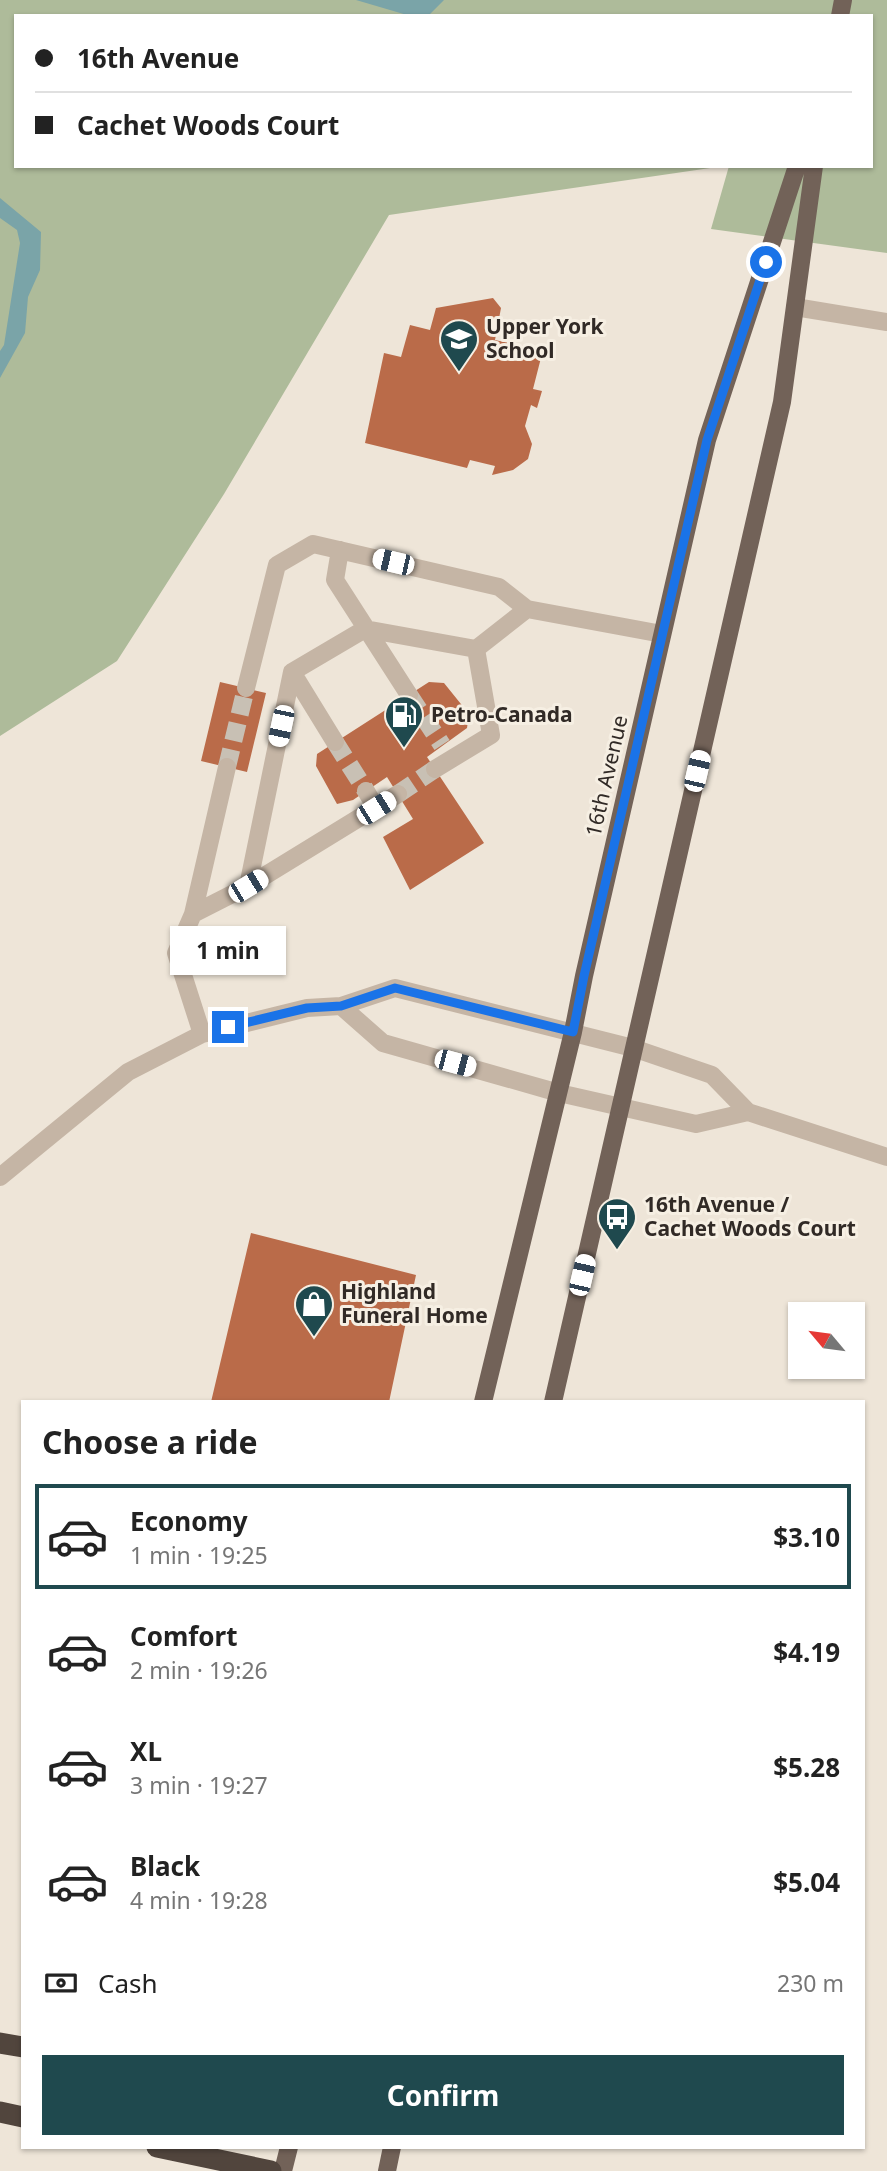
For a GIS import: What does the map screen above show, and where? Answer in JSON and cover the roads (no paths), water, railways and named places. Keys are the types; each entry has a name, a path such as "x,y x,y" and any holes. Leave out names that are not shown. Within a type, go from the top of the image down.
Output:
{"highway":[{"path":"0,2043 21,2047"},
{"path":"0,2112 21,2117"},
{"path":"166,2149 271,2171"}],"main road":[{"name":"16th Avenue","path":"483,1400 559,1093 707,440 796,168"},
{"path":"553,1400 782,402 814,168"},
{"path":"283,2171 288,2149"},
{"path":"387,2171 392,2149"}],"street":[{"path":"795,307 887,322"},
{"path":"246,688 276,565 313,544 499,587 527,609 662,634"},
{"path":"340,550 335,580 409,695"},
{"path":"248,886 292,672 365,629 476,649 527,609"},
{"path":"435,769 447,752 491,735 476,649"},
{"path":"292,672 335,742"},
{"path":"202,1034 176,953 193,914 227,767"},
{"path":"366,791 376,808"},
{"path":"193,914 248,886 398,794"},
{"path":"0,1177 128,1072 202,1034 307,1008 341,1006 395,988 633,1048 712,1074 748,1112 887,1157"},
{"path":"341,1006 383,1044 559,1093 696,1124 748,1112"}],"water":[{"path":"356,0 444,0 430,14 404,14"},
{"path":"0,198 41,232 40,270 28,297 25,333 0,378 0,351 4,345 20,243 17,230 0,218"}],"tunnel":[{"path":"227,767 246,688"},
{"path":"409,695 442,745"},
{"path":"335,742 366,791"},
{"path":"398,794 435,769"}],"place":[{"name":"Upper York School","path":"459,373"},
{"name":"Petro-Canada","path":"404,749"},
{"name":"16th Avenue / Cachet Woods Court","path":"617,1251"},
{"name":"Highland Funeral Home","path":"314,1338"}]}
